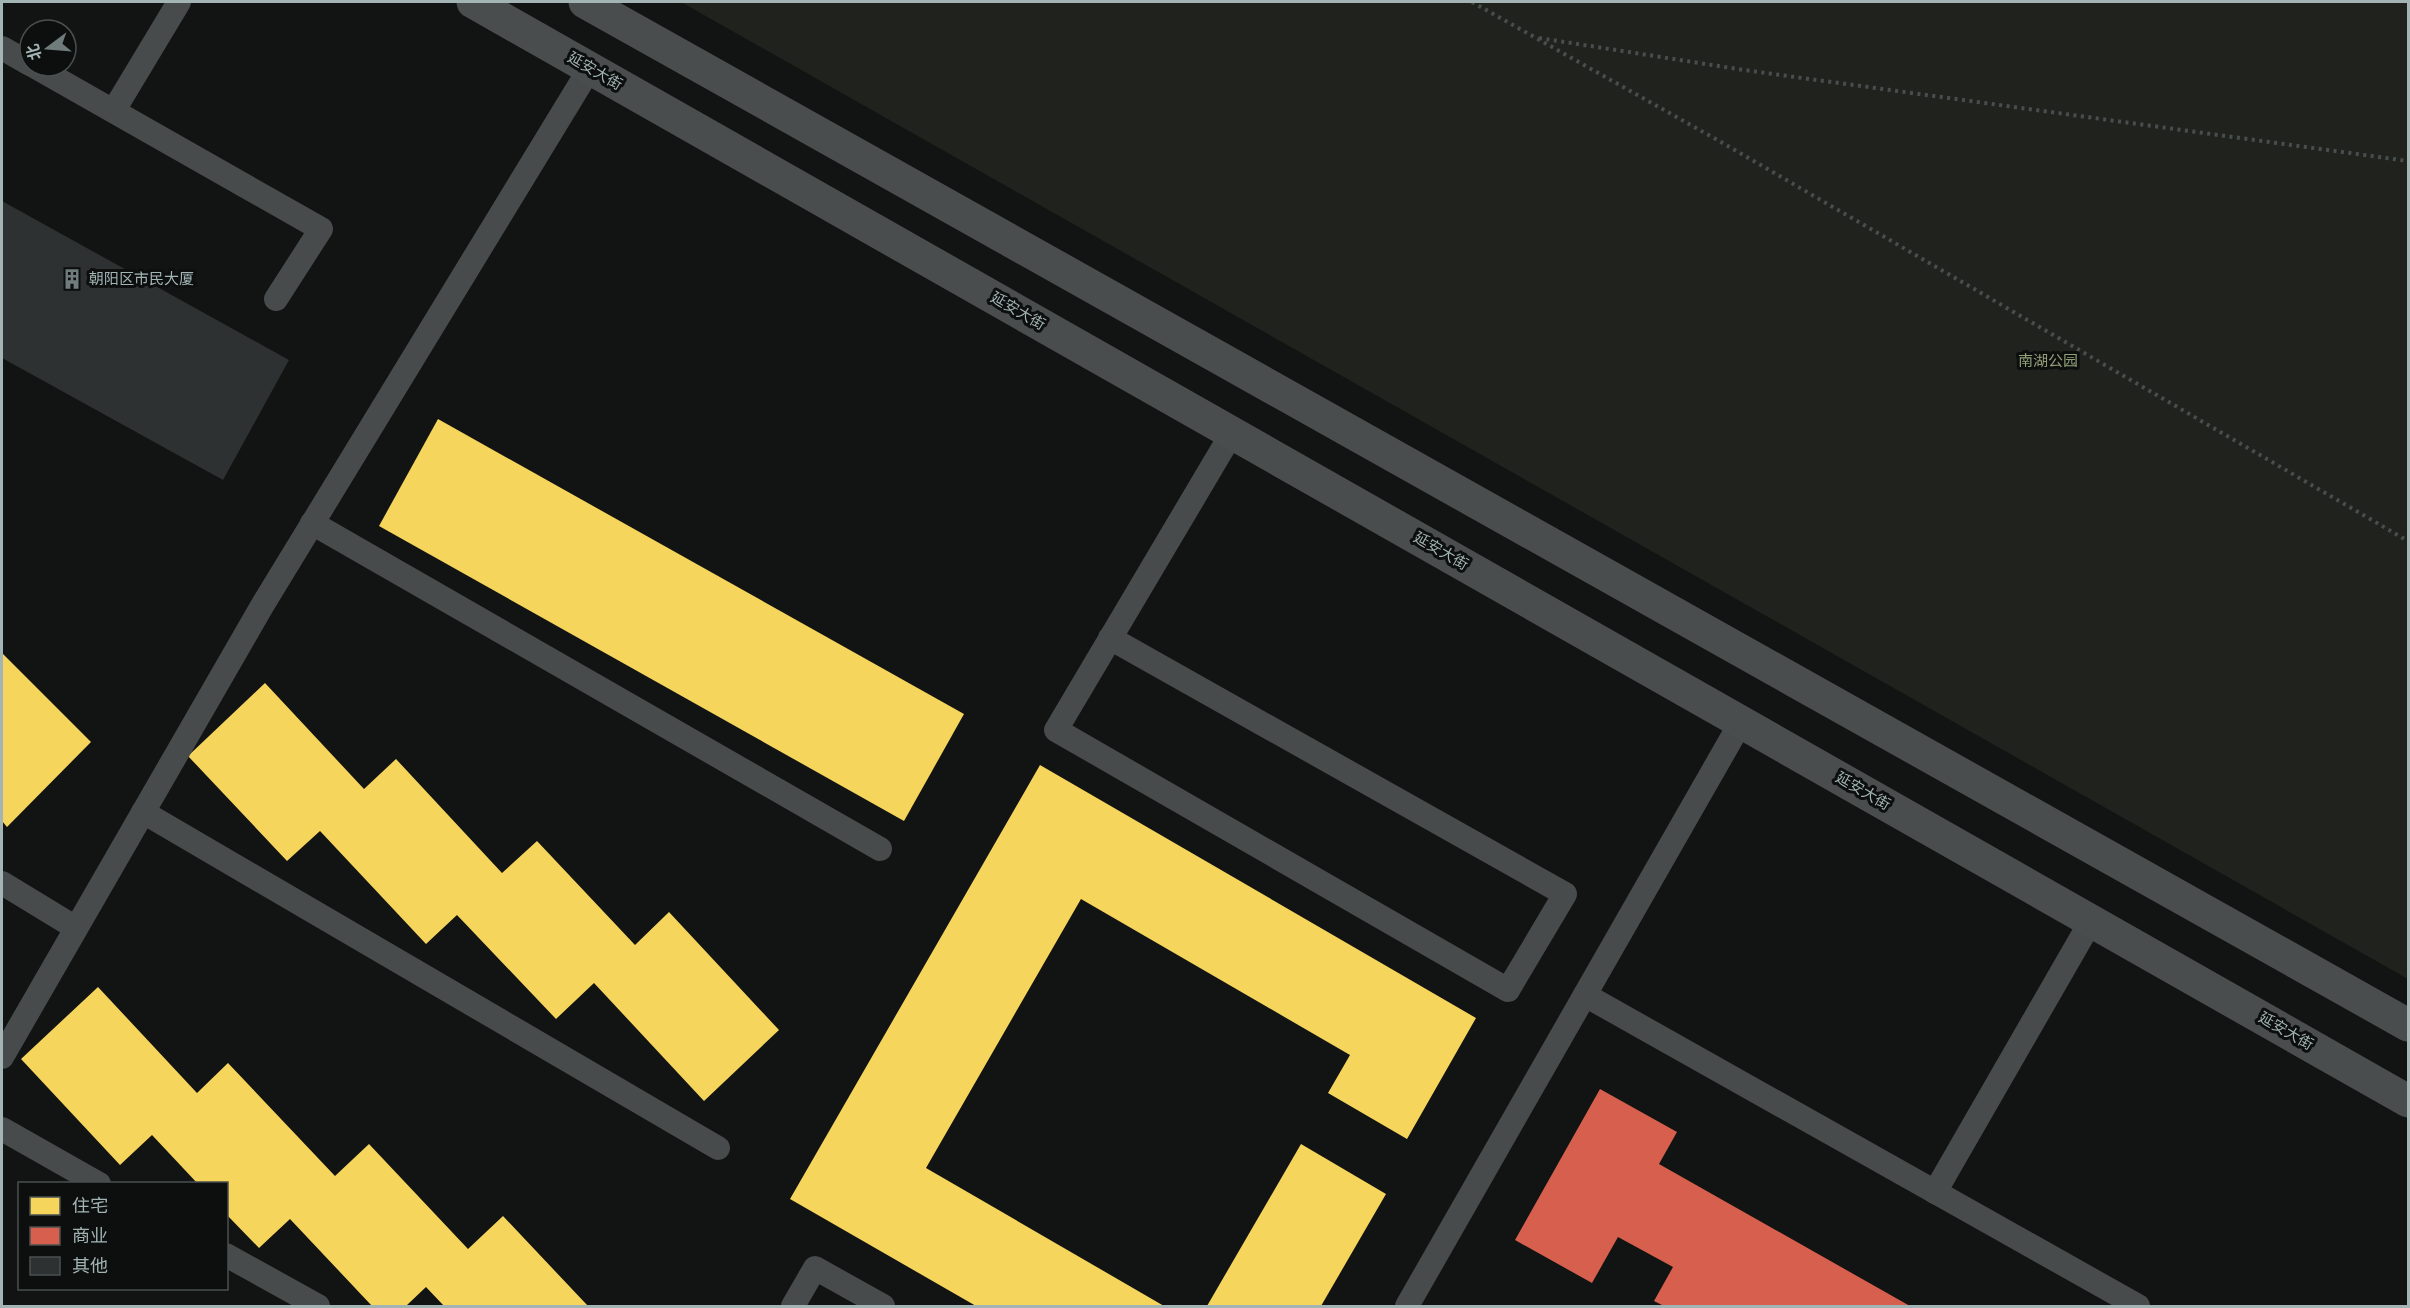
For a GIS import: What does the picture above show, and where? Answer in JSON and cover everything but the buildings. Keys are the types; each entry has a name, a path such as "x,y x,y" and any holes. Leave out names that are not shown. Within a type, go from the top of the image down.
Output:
{"main road":[{"name":"延安大街","path":"473,2 2409,1101"},
{"path":"585,2 2409,1025"}],"lane":[{"path":"114,110 178,2"},
{"path":"2,48 18,57"},
{"path":"2,1057 312,524 590,68"},
{"path":"56,78 321,229 276,299"},
{"path":"1110,638 1565,894 1508,990 1056,730 1110,638 1232,433"},
{"path":"312,524 880,849"},
{"path":"1407,1306 1741,722"},
{"path":"143,812 718,1148"},
{"path":"2,883 76,928"},
{"path":"1935,1192 2091,921"},
{"path":"1585,995 2138,1306"},
{"path":"2,1129 95,1182"},
{"path":"228,1256 318,1306"},
{"path":"793,1306 815,1268 883,1306"}],"path":[{"path":"1472,2 1751,160 2409,541"},
{"path":"1534,37 1744,70 2409,161"}],"green space":[{"name":"南湖公园","path":"681,2 2408,2 2408,979"}],"place":[{"name":"朝阳区市民大厦","path":"72,279"}]}
